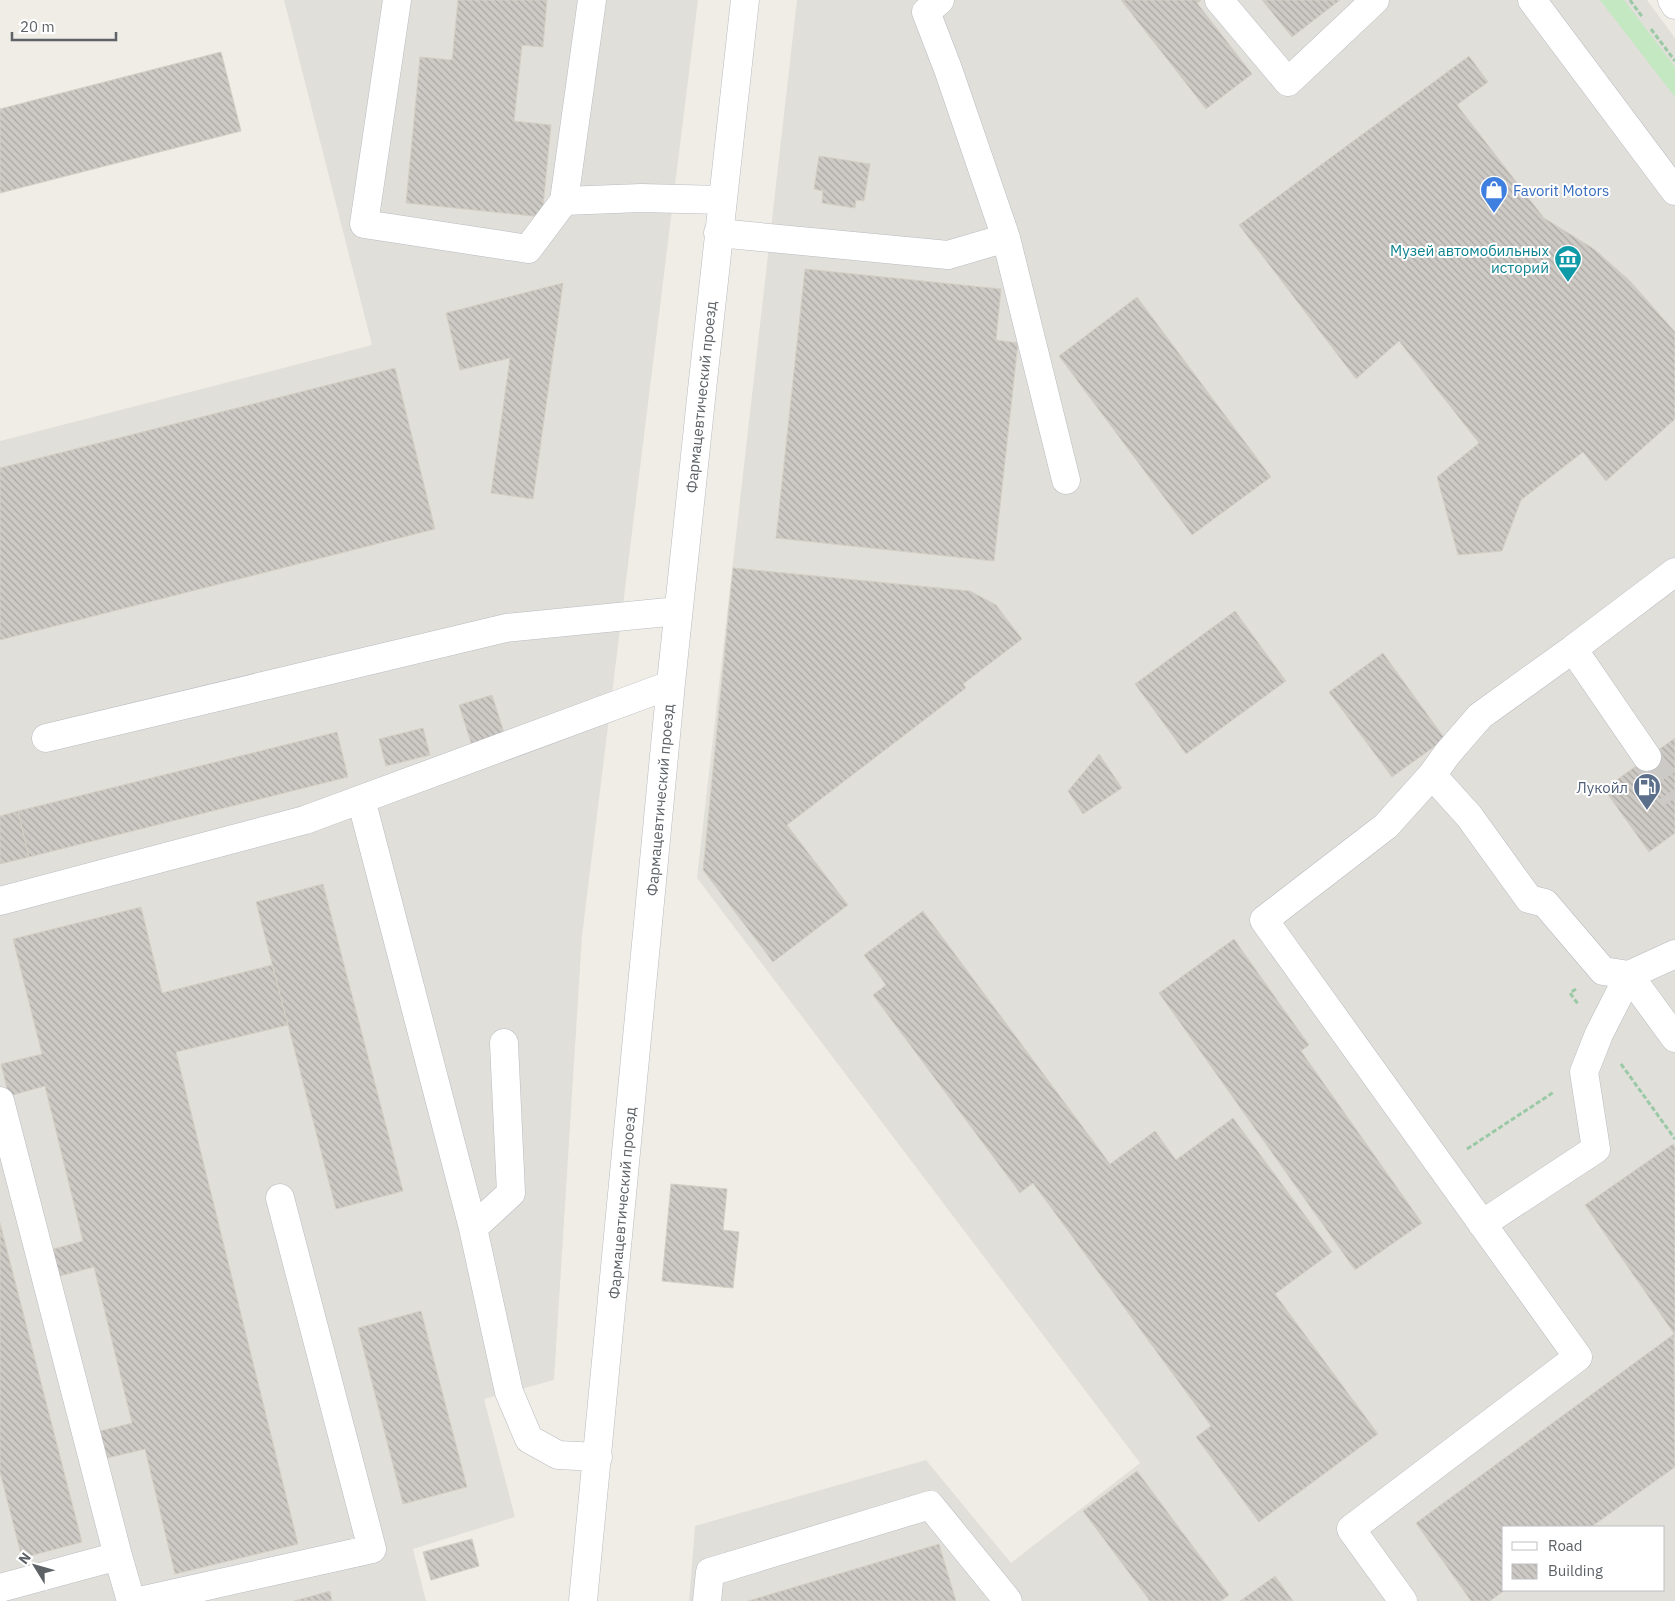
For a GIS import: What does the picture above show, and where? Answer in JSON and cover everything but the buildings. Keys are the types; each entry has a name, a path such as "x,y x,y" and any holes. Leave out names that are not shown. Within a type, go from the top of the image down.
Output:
{"street":[{"path":"396,0 364,224 528,249 564,201 592,0"},
{"name":"Фармацевтический проезд","path":"583,1601 670,685 745,0"},
{"path":"940,0 926,12 948,69 1006,238 1066,480"},
{"path":"1219,0 1288,82 1375,0"},
{"path":"1532,0 1675,191"},
{"path":"1672,0 1675,5"},
{"path":"564,201 641,198 723,200"},
{"path":"718,233 948,256 1006,238"},
{"path":"1403,1601 1351,1528 1578,1357 1264,920 1386,826 1432,775 1447,754 1480,716 1675,572"},
{"path":"46,738 506,628 678,611"},
{"path":"1573,649 1648,757"},
{"path":"0,901 305,820 670,685"},
{"path":"1432,775 1469,816 1528,899 1545,903 1603,971 1629,975 1675,954"},
{"path":"361,799 473,1228 509,1392 529,1438 558,1455 598,1457"},
{"path":"1629,975 1675,1038"},
{"path":"1482,1224 1596,1149 1584,1072 1599,1034 1629,975"},
{"path":"473,1228 511,1193 504,1044"},
{"path":"0,1101 131,1601"},
{"path":"140,1601 372,1549 280,1198"},
{"path":"707,1601 710,1572 930,1505 1008,1601"},
{"path":"0,1588 118,1556"}],"path":[{"path":"1630,0 1675,61"},
{"path":"1441,1166 1584,1072"}],"shaded area":[{"path":"284,0 698,0 582,936 554,1380 484,1399 515,1517 413,1549 426,1601 0,1601 0,441 372,345"},
{"path":"797,0 1647,0 1675,38 1675,1601 689,1601 695,1526 926,1460 1011,1563 1140,1463 697,878"}],"green space":[{"path":"1600,0 1624,0 1675,67 1675,97"}],"tunnel":[{"path":"1647,757 1675,798"}],"place":[{"name":"Favorit Motors","path":"1494,214"},
{"name":"Музей автомобильных историй","path":"1568,283"},
{"name":"Лукойл","path":"1647,811"}]}
